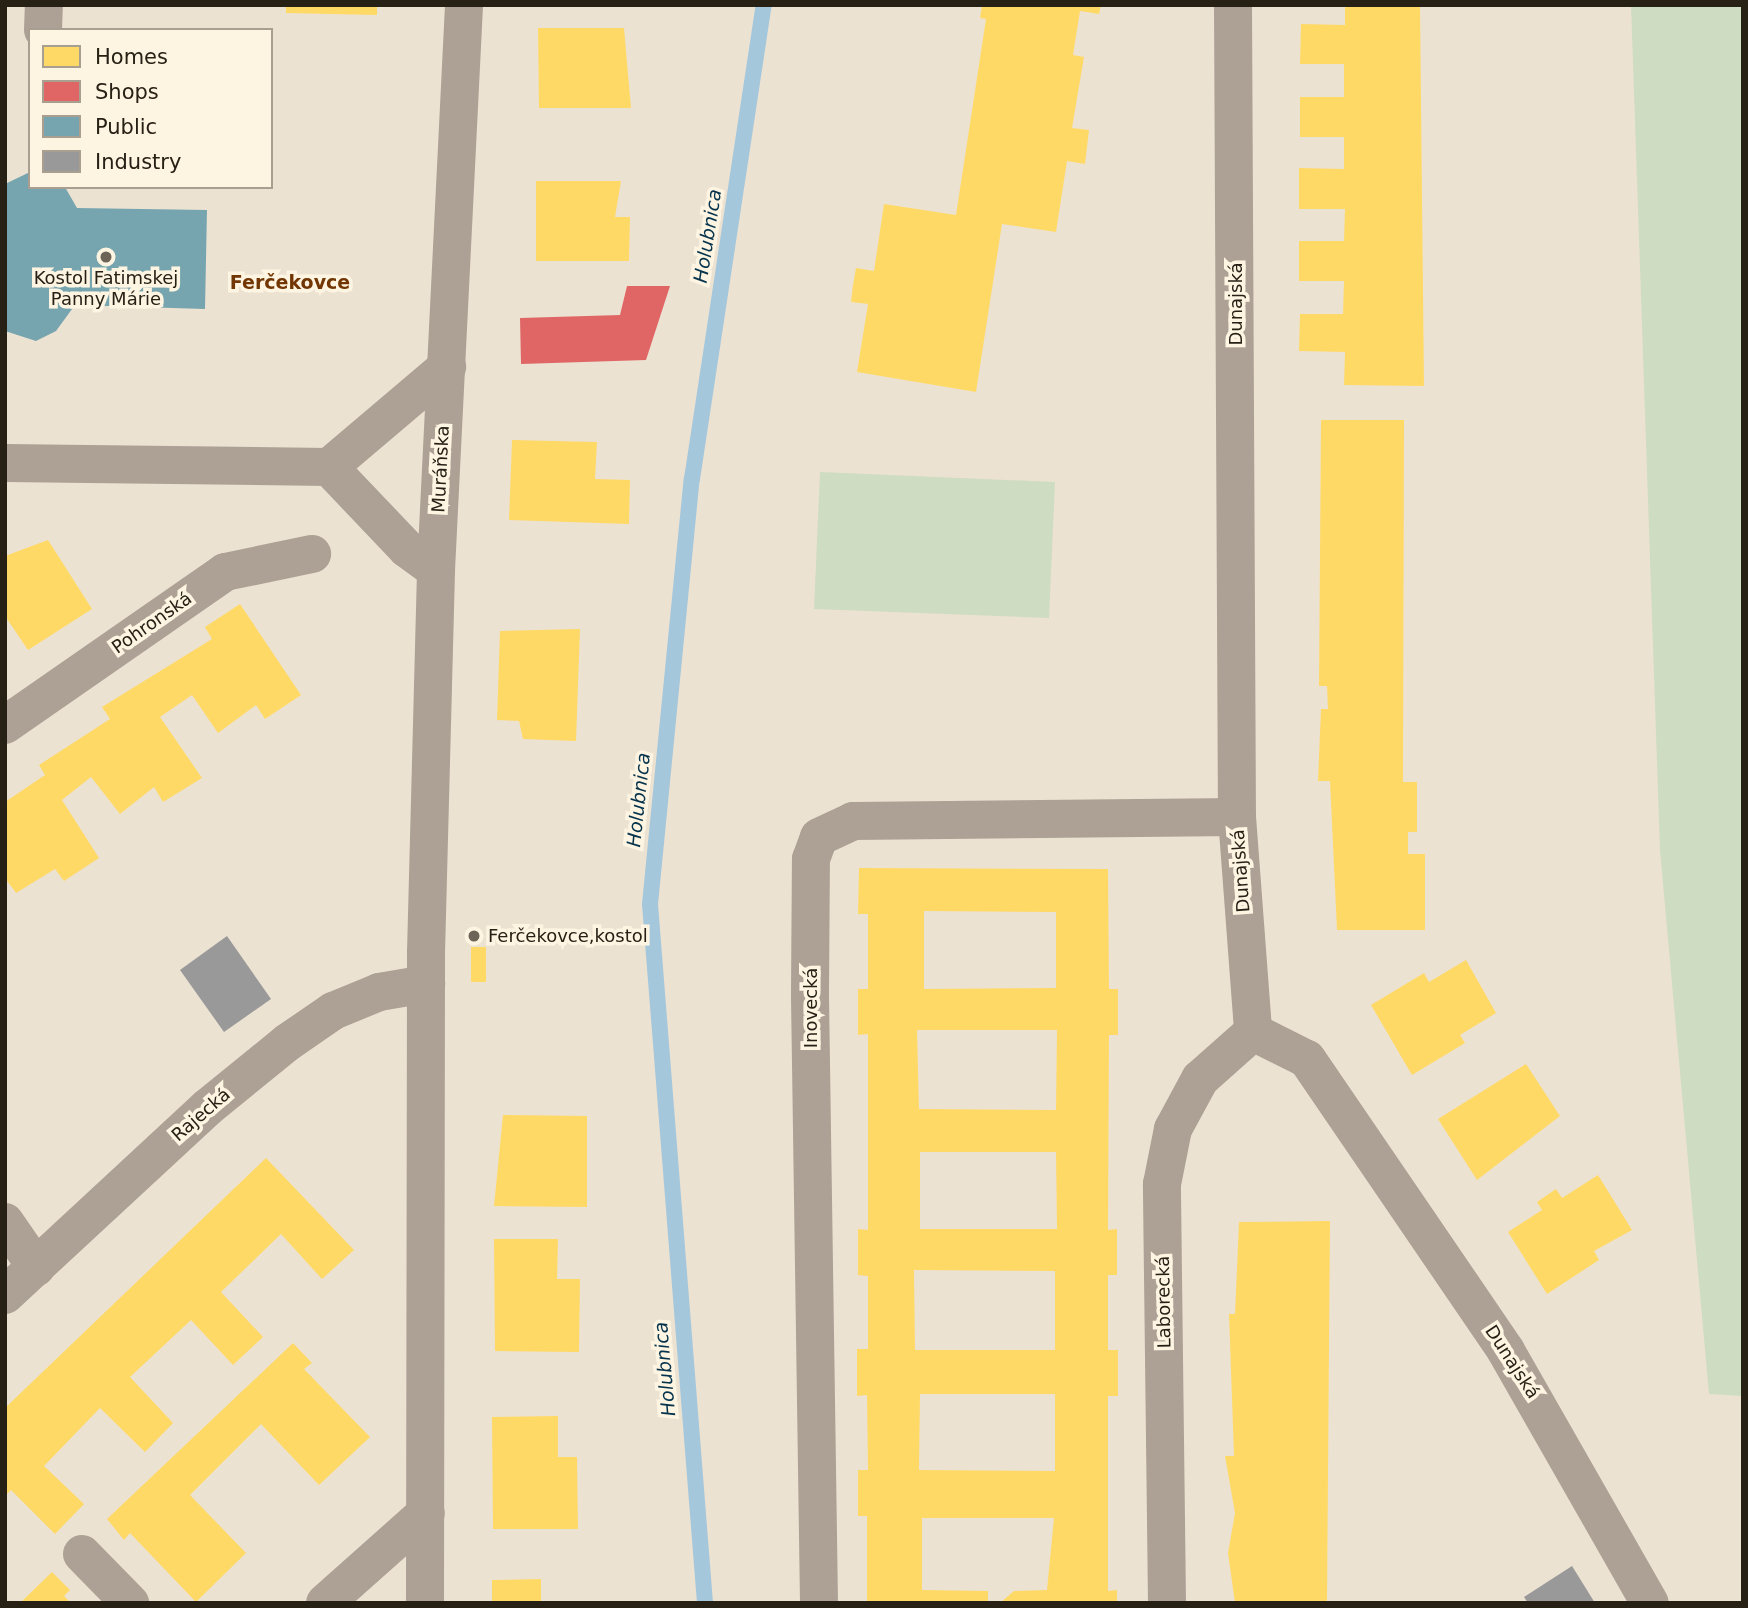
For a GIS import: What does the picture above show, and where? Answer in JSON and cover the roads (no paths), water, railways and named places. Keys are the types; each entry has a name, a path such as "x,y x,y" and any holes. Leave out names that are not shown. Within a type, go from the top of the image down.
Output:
{"street":[{"path":"43,28 44,5"},
{"name":"Muráňska","path":"425,1603 426,984 436,570 464,5"},
{"name":"Dunajská","path":"1233,5 1237,817 1253,1032 1307,1059 1506,1351 1583,1475 1650,1603"},
{"path":"5,463 329,467 447,368"},
{"path":"329,467 407,549 436,570"},
{"name":"Pohronská","path":"5,725 225,572 312,554"},
{"name":"Inovecká","path":"819,1603 810,994 811,859 819,837 853,821 1237,817"},
{"name":"Rajecká","path":"5,1295 288,1042 333,1011 379,992 426,984"},
{"name":"Laborecká","path":"1167,1603 1162,1184 1173,1129 1200,1079 1253,1032"},
{"path":"5,1222 36,1267"},
{"path":"325,1603 426,1513"},
{"path":"82,1554 130,1603"}],"waterway":[{"name":"Holubnica","path":"705,1603 650,904 692,479 764,5"}],"place":[{"name":"Kostol Fatimskej Panny Márie","path":"106,257"},
{"name":"Ferčekovce,kostol","path":"474,936"}],"district":[{"name":"Ferčekovce","path":"290,283"}]}
